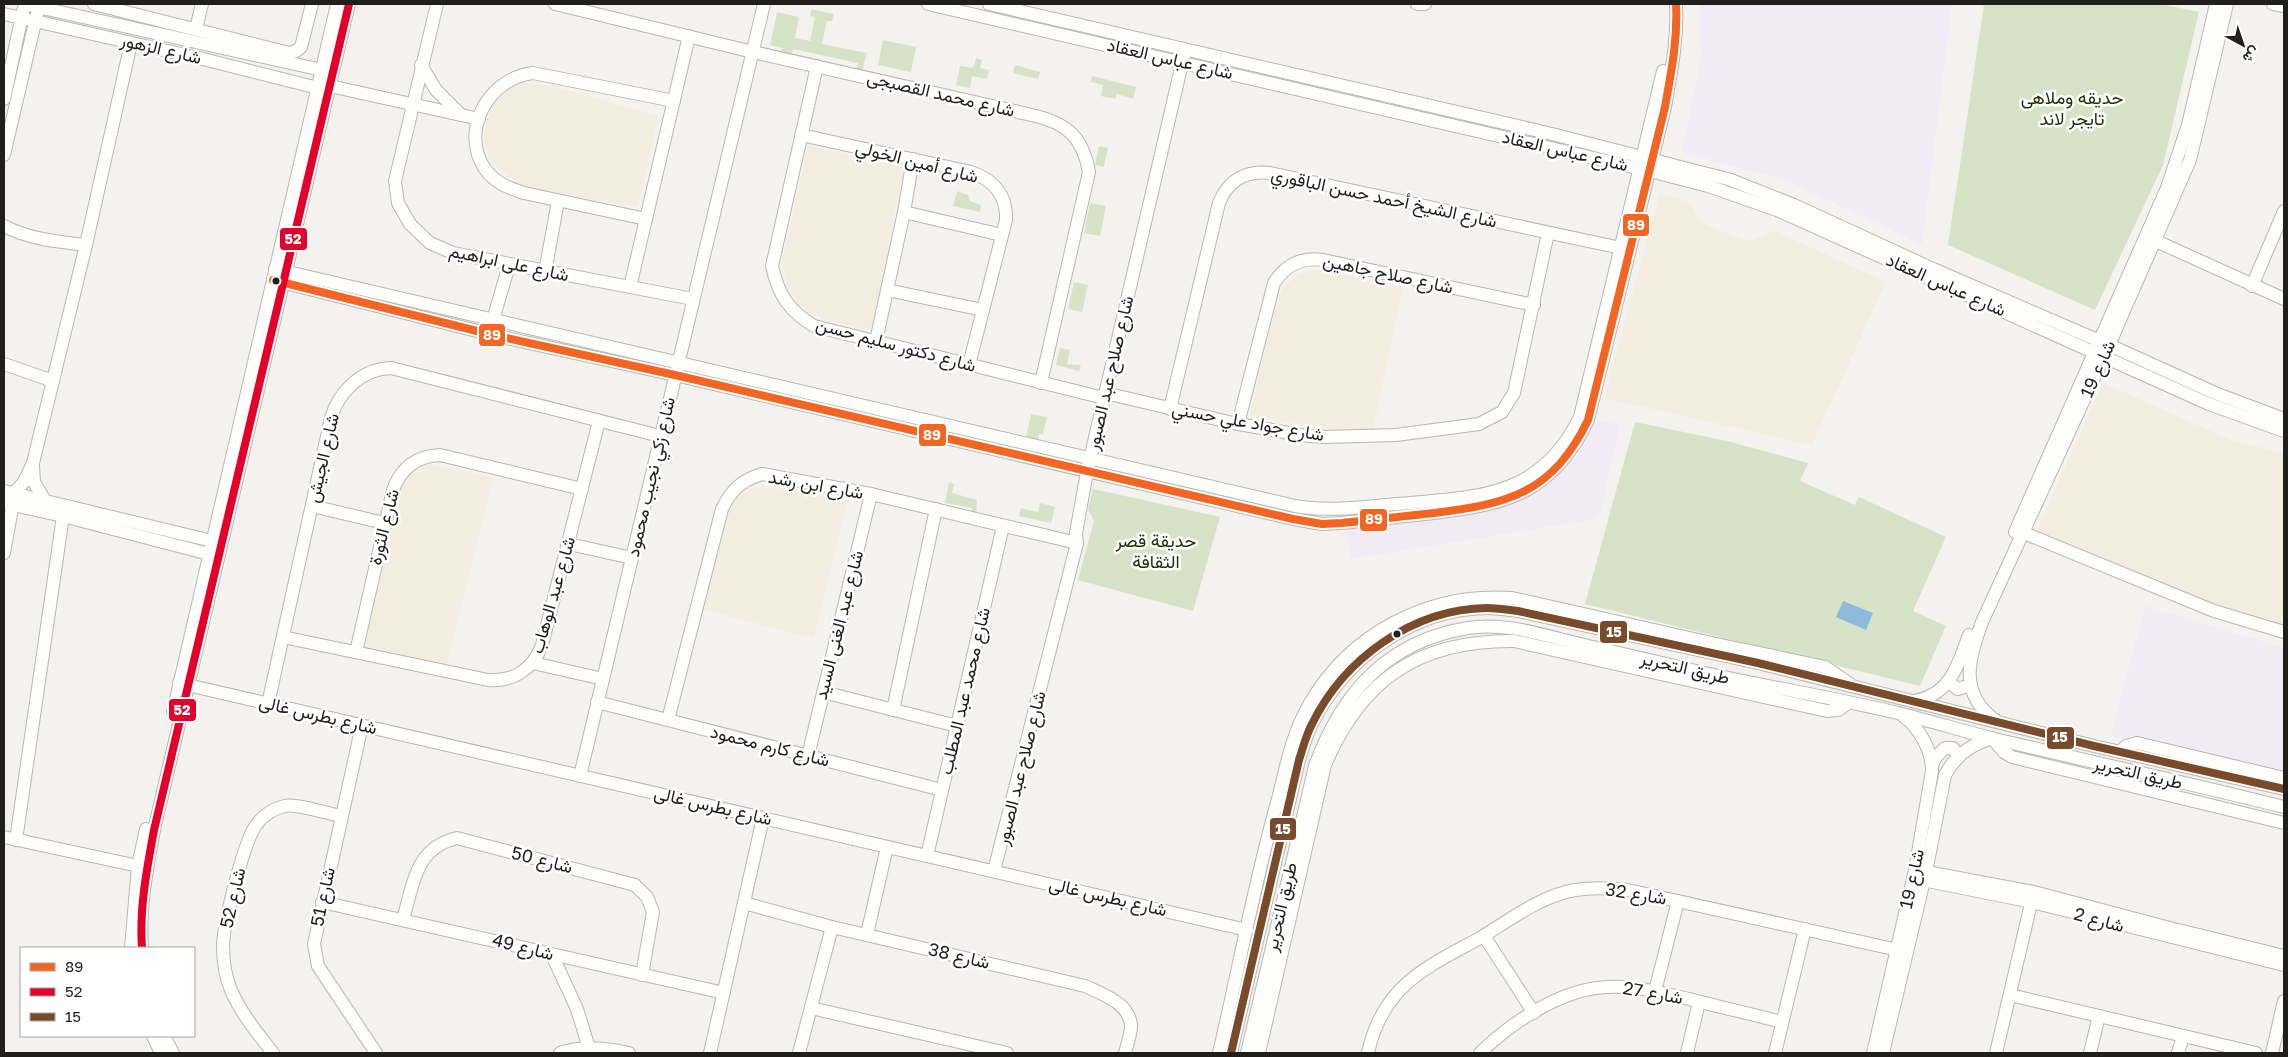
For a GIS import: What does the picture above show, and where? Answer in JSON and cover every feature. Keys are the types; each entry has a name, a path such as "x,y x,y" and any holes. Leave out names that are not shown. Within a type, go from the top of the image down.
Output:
{"street":[{"name":"شارع الزهور","path":"24,4 322,70"},
{"path":"4,99 24,4"},
{"path":"94,4 293,53 301,47 312,4"},
{"path":"196,29 202,4"},
{"path":"324,87 322,70 337,4"},
{"path":"131,947 138,866 184,684 324,87 349,4"},
{"name":"شارع على ابراهيم","path":"437,4 395,173 396,192 403,213 420,234 441,249 453,253 693,299"},
{"name":"شارع محمد القصبجى","path":"555,4 753,52 1036,116 1061,125 1076,139 1083,149 1089,172 1041,383"},
{"name":"شارع زكي نجيب محمود","path":"580,776 764,4"},
{"name":"شارع عباس العقاد","path":"928,4 1184,56 1647,164 1777,210 2102,348 2284,419"},
{"name":"شارع عباس العقاد","path":"989,4 1184,56"},
{"path":"1418,4 1425,4"},
{"path":"1088,466 1295,506 1330,510 1514,492 1553,457 1564,444 1580,416 1621,248 1647,164 1665,65 1670,24 1669,4"},
{"path":"279,276 493,320 676,369 1088,466 1293,519 1322,524 1342,524 1481,507 1514,492 1532,488 1571,452 1588,420 1647,164 1673,66 1677,24 1676,4"},
{"name":"شارع 19","path":"1997,722 1982,709 1971,685 1970,659 1978,621 2024,533 2102,348 2179,157 2216,4"},
{"name":"شارع 19","path":"1910,701 1932,696 1955,673 2102,348 2156,242 2190,160 2227,4"},
{"path":"2273,4 2284,6"},
{"path":"4,155 39,8"},
{"name":"شارع الزهور","path":"4,14 324,87 479,119"},
{"path":"630,287 689,36"},
{"path":"4,553 8,497 24,482 33,463 86,246 131,43"},
{"name":"شارع صلاح عبد الصبور","path":"994,871 1077,543 1076,533 1088,466 1184,56"},
{"path":"421,65 442,97 464,116"},
{"name":"شارع دكتور سليم حسن","path":"817,66 772,266 776,283 790,308 814,326 1041,383 1104,395"},
{"path":"646,219 558,201 506,187 494,179 479,157 476,144 479,119 484,105 501,84 513,78 533,73 674,101"},
{"name":"شارع أمين الخولي","path":"802,135 971,172 992,183 998,190 1005,205 1006,220 969,365"},
{"path":"876,341 904,212 913,159"},
{"name":"شارع الشيخ أحمد حسن الباقوري","path":"1170,409 1218,203 1230,184 1238,178 1254,173 1270,173 1621,248"},
{"path":"545,272 558,201"},
{"path":"2252,286 2284,211"},
{"path":"904,212 1002,235"},
{"path":"4,226 15,232 34,237 86,246"},
{"name":"شارع جواد علي حسني","path":"1104,395 1238,424 1324,437 1403,434 1487,421 1504,410 1514,393 1548,233"},
{"path":"2156,242 2284,299"},
{"name":"شارع صلاح جاهين","path":"1238,424 1274,283 1285,269 1300,261 1323,260 1534,305"},
{"path":"493,320 509,265"},
{"path":"279,276 493,335 676,369"},
{"path":"142,947 147,867 211,548 279,276"},
{"path":"887,290 983,310"},
{"name":"شارع عباس العقاد","path":"2102,348 2209,404 2284,431"},
{"path":"4,364 53,380"},
{"name":"شارع الجيش","path":"268,704 335,406 339,398 352,383 380,368 391,368 660,436"},
{"name":"شارع عبد الوهاب","path":"283,637 495,681 515,677 533,664 542,645 599,421"},
{"name":"شارع الثورة","path":"356,652 384,523 393,490 403,470 420,458 440,455 582,489"},
{"path":"33,463 34,482 44,499"},
{"name":"شارع ابن رشد","path":"668,720 722,509 734,490 742,482 762,474 871,494 1077,543"},
{"name":"شارع عبد الغنى السيد","path":"808,756 871,494"},
{"path":"8,497 44,499 211,548"},
{"path":"8,497 63,516 211,548"},
{"path":"312,506 384,523"},
{"path":"1293,519 1295,506"},
{"path":"893,710 936,510"},
{"path":"63,516 10,838 138,866"},
{"name":"شارع محمد عبد المطلب","path":"927,856 1004,526"},
{"path":"2024,533 2214,612 2284,632"},
{"path":"569,544 632,558"},
{"path":"1227,1052 1224,1030 1265,843 1296,733 1314,698 1342,661 1364,641 1386,627 1415,612 1447,602 1497,597 1512,598 1825,666 1840,675 1854,687"},
{"path":"1547,607 1555,619"},
{"name":"طريق التحرير","path":"1227,1052 1299,760 1311,725 1330,693 1354,665 1382,642 1415,624 1450,613 1486,608 1518,611 1776,667 2120,752 2252,781 2284,790"},
{"name":"طريق التحرير","path":"1247,1053 1315,766 1326,734 1344,705 1366,679 1392,658 1414,646 1453,631 1486,626 1527,632 1774,688 1900,714 1992,738 2282,806"},
{"path":"1527,632 1536,645"},
{"path":"1259,1053 1325,764 1337,736 1354,711 1374,688 1398,670 1425,655 1453,645 1484,640 1514,641 1827,710 1838,710 1848,703"},
{"path":"1738,680 1747,671 1743,660"},
{"path":"1337,685 1342,661"},
{"path":"533,664 603,679"},
{"path":"1774,688 1771,676 1776,667"},
{"path":"1948,682 1952,687 1958,689 1965,689 1971,685"},
{"name":"شارع بطرس غالى","path":"184,684 1246,930"},
{"path":"823,692 957,726"},
{"name":"شارع كارم محمود","path":"597,702 942,790"},
{"name":"شارع 19","path":"1900,714 1919,732 1927,748 1932,765 1920,875"},
{"name":"شارع 51","path":"362,726 314,944 318,966 376,1053"},
{"path":"1992,738 2004,752 2012,757 2284,823"},
{"name":"شارع 19","path":"1873,1053 1901,951 1945,775 1958,756 1974,745 1992,738"},
{"path":"2120,752 2126,746 2137,743 2284,778"},
{"path":"1932,765 1936,757 1945,748 1953,748 1958,756"},
{"path":"2248,798 2254,792 2252,781"},
{"path":"2282,806 2278,797 2284,790"},
{"name":"شارع 52","path":"273,1053 256,1032 231,990 225,968 223,946 226,923 248,840 256,824 270,812 287,805 341,816"},
{"path":"710,1053 763,818"},
{"path":"1265,843 1284,822"},
{"name":"شارع 50","path":"402,919 421,862 430,850 443,841 457,838 635,885 647,897 652,912 642,974"},
{"path":"867,934 888,847"},
{"path":"1290,868 1299,883"},
{"name":"شارع 2","path":"1920,875 2033,897 2284,956"},
{"name":"شارع 32","path":"1368,1053 1373,1032 1384,1010 1400,990 1419,973 1548,898 1574,890 1601,887 1628,890 1901,951"},
{"path":"1996,1053 2033,897"},
{"name":"شارع 2","path":"2033,897 2284,965"},
{"path":"1656,991 1678,900"},
{"name":"شارع 49","path":"322,902 724,993"},
{"name":"شارع 38","path":"744,903 832,927 1084,986 1114,1000 1125,1011 1131,1025 1125,1053"},
{"path":"799,1053 832,927"},
{"path":"1775,1053 1805,929"},
{"path":"1484,936 1534,1013"},
{"name":"شارع 19","path":"1883,1053 1901,951"},
{"path":"552,955 577,1009 589,1048"},
{"name":"شارع 27","path":"1480,1053 1493,1041 1534,1013 1580,992 1605,987 1630,987 1656,991 1782,1022"},
{"path":"2010,996 2256,1053"},
{"path":"2272,1053 2284,1001"},
{"path":"1687,1053 1699,1002"},
{"path":"811,1008 1007,1053"},
{"path":"2090,1053 2099,1016"},
{"path":"1252,1032 1267,1018"},
{"path":"2178,1053 2183,1036"},
{"path":"153,1037 161,1053"},
{"path":"165,1037 173,1053"},
{"path":"560,1053 589,1048 614,1049 629,1053"}],"shaded area":[{"path":"1699,4 1952,4 1922,245 1787,181 1682,152 1701,56"},
{"path":"524,83 553,86 658,116 638,207 528,188 502,172 489,159 484,139 486,122 493,105 508,91"},
{"path":"808,146 904,167 872,330 825,320 801,306 786,283 782,263"},
{"path":"1660,193 1691,203 1700,222 1724,232 1749,241 1775,231 1886,282 1812,445 1604,398"},
{"path":"1316,269 1403,288 1373,429 1332,431 1250,415 1276,305 1283,287 1297,275"},
{"path":"2103,383 2231,440 2284,453 2284,629 2226,615 2035,535"},
{"path":"1592,421 1620,424 1600,515 1597,519 1350,559 1347,529 1495,506 1519,500 1532,494 1566,469"},
{"path":"421,462 493,478 446,666 363,647 399,483"},
{"path":"764,486 847,501 814,638 701,609 726,518 735,499 752,489"},
{"path":"2145,606 2284,648 2284,770 2111,736"}],"green space":[{"name":"حديقه وملاهى تايجر لاند","path":"1984,4 2161,4 2199,12 2163,165 2095,310 1948,245"},
{"path":"811,9 834,14 832,21 827,21 822,44 867,53 862,71 857,70 858,63 793,49 790,58 780,55 782,48 770,45 777,12 799,17 795,38 810,41 815,17 810,16"},
{"path":"883,40 916,47 911,72 878,65"},
{"path":"976,58 982,60 980,68 989,70 987,79 972,76 970,88 956,85 960,66 973,68"},
{"path":"1015,65 1040,72 1038,79 1013,73"},
{"path":"1092,76 1136,87 1133,99 1117,94 1115,99 1101,96 1103,85 1091,82"},
{"path":"1099,146 1108,148 1104,167 1095,165"},
{"path":"957,191 968,195 970,201 981,205 980,212 953,206"},
{"path":"1090,203 1106,206 1100,236 1084,233"},
{"path":"1074,282 1088,285 1082,312 1068,309"},
{"path":"1060,348 1070,350 1067,364 1081,365 1079,371 1056,365"},
{"path":"1031,414 1047,417 1043,434 1039,434 1037,444 1025,442"},
{"path":"1635,422 1727,441 1808,463 1800,481 1855,505 1859,497 1946,537 1913,611 1946,626 1920,686 1585,604"},
{"path":"949,482 954,484 952,493 977,500 976,518 970,517 972,508 945,503"},
{"name":"حديقة قصر الثقافة","path":"1093,489 1220,517 1193,611 1078,580 1094,521 1088,509"},
{"path":"1040,503 1055,507 1051,523 1019,516 1021,508 1038,512"}],"water":[{"path":"1843,601 1873,613 1866,630 1836,617"}],"transit line":[{"name":"52","path":"142,947 141,933 146,874 154,830 349,4"},
{"name":"89","path":"273,280 493,335 675,375 1293,519 1322,524 1342,523 1434,513 1484,505 1506,499 1526,490 1543,479 1560,464 1574,445 1588,420 1665,107 1675,43 1676,4"},
{"name":"15","path":"1231,1053 1299,760 1312,724 1326,700 1342,679 1362,659 1383,642 1407,628 1433,617 1459,611 1487,608 1518,611 1758,663 2094,746 2284,789"}]}
